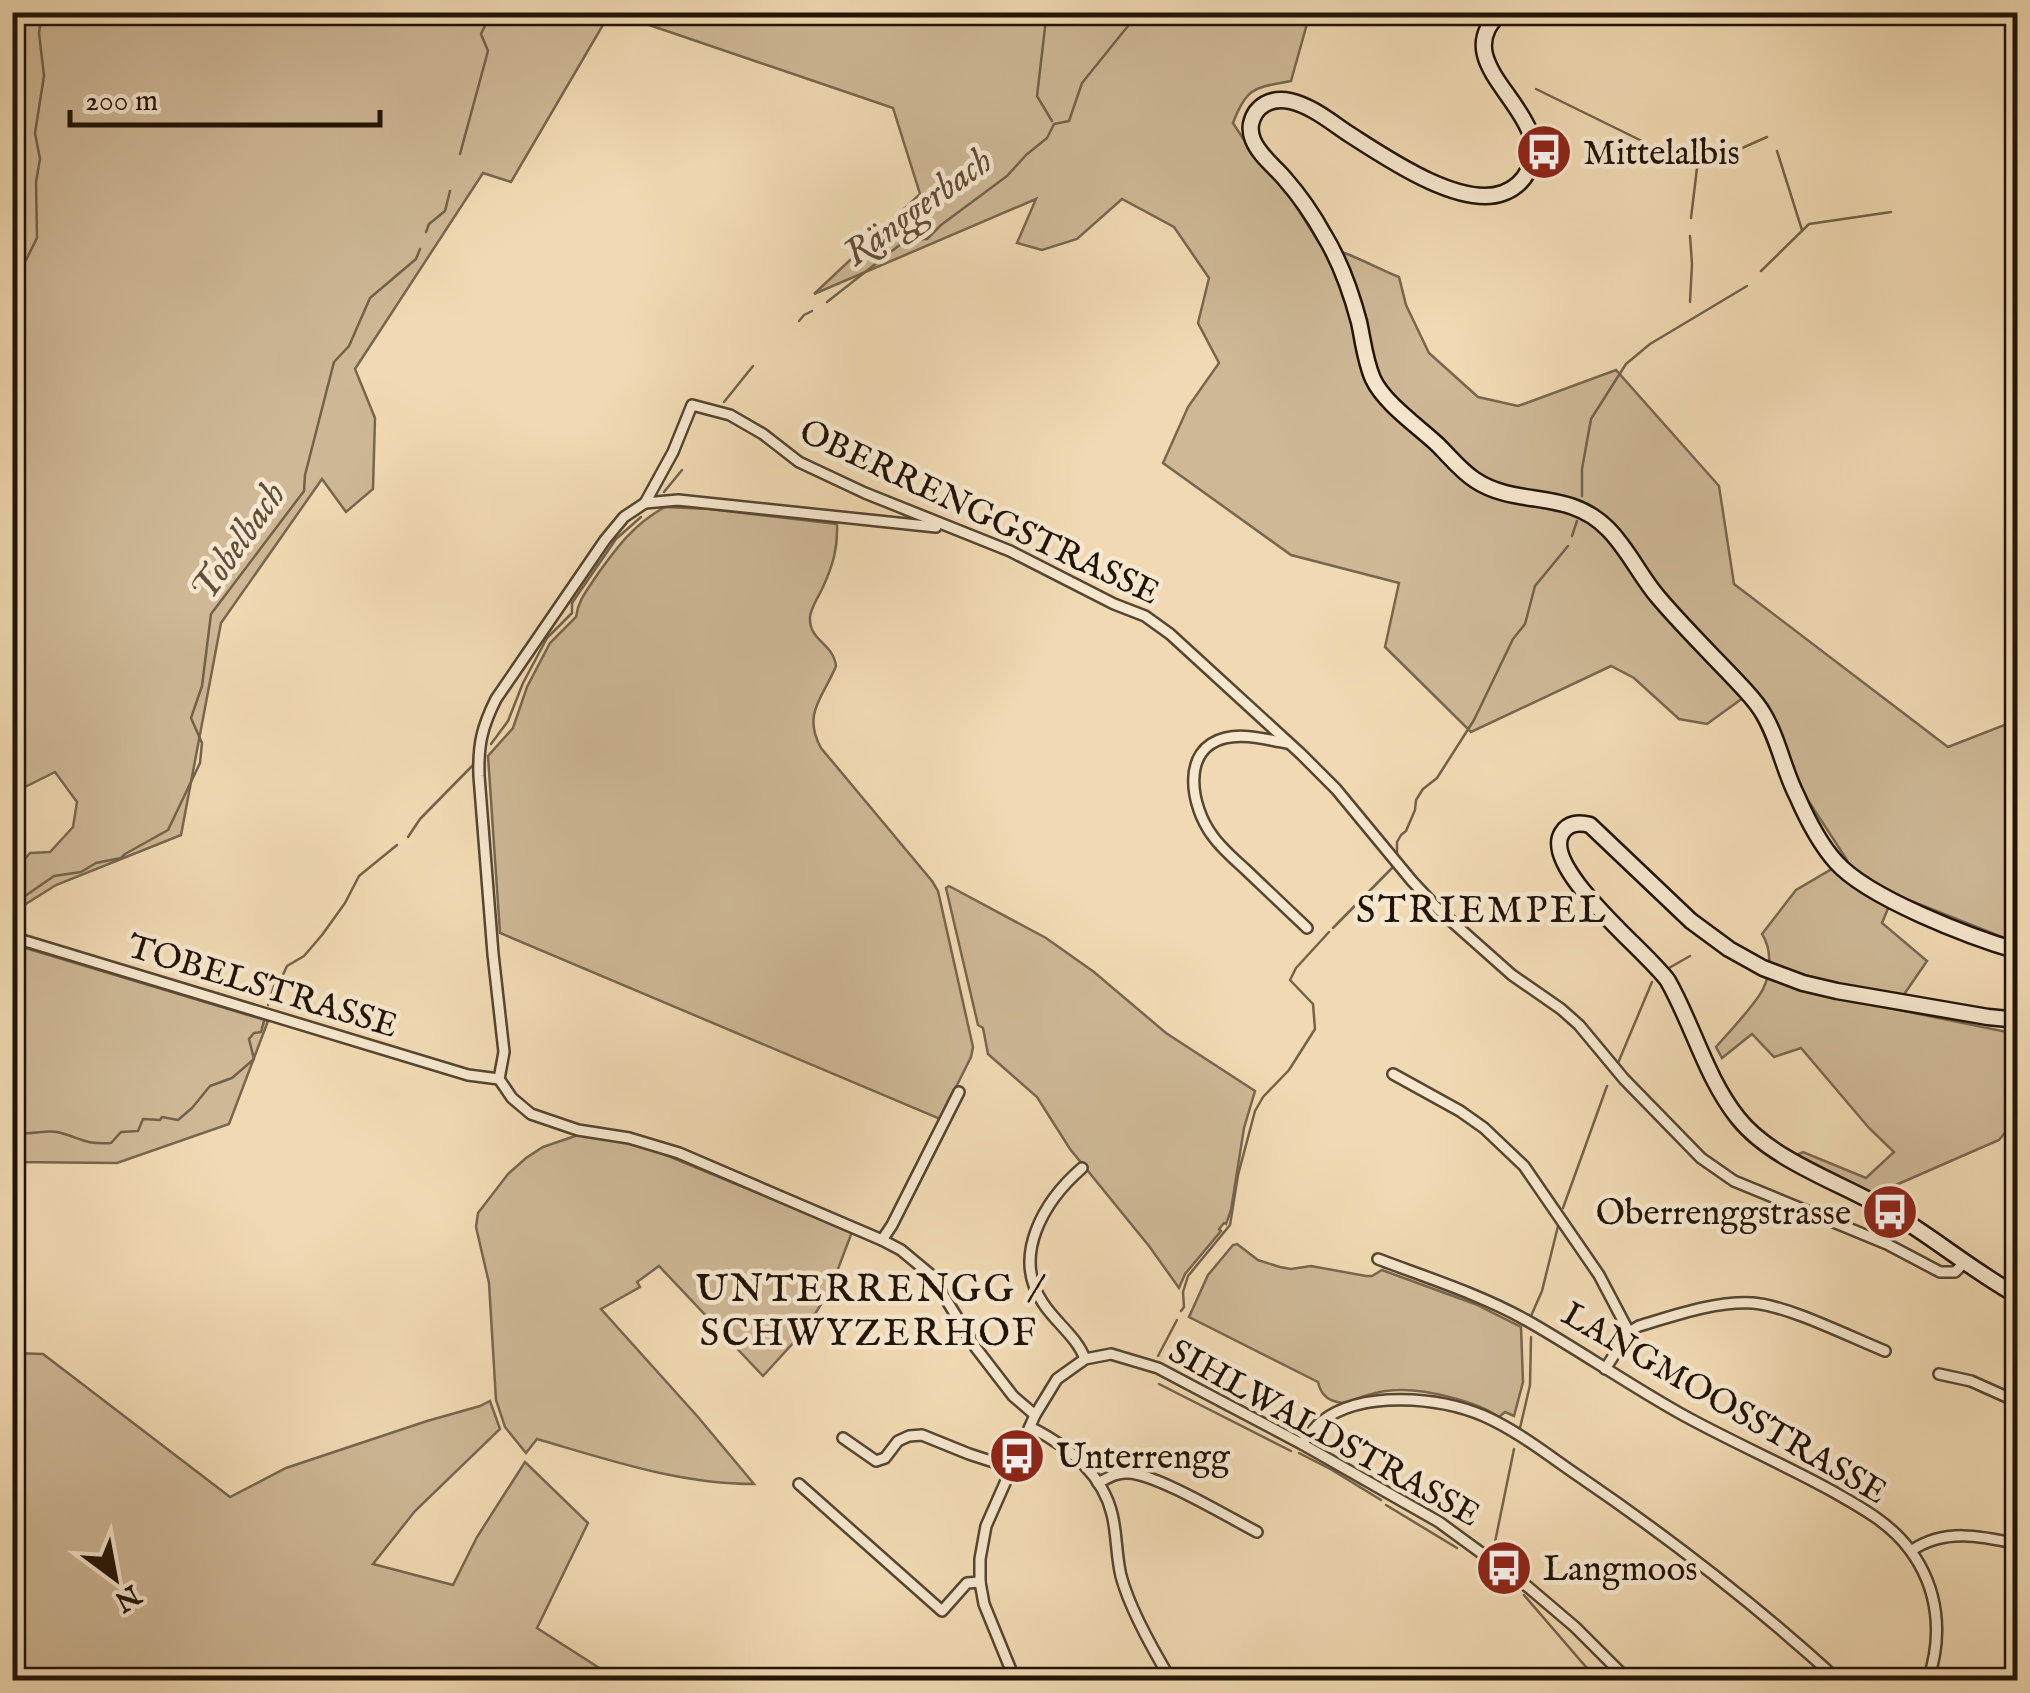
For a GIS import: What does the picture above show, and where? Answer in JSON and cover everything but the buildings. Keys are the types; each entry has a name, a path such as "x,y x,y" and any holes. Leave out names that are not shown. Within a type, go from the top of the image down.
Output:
{"main road":[{"path":"1501,12 1486,30 1484,54 1522,117 1533,146 1527,173 1500,194 1465,194 1431,180 1292,101 1273,100 1264,104 1253,118 1251,133 1258,149 1300,199 1325,235 1337,261 1354,304 1375,384 1478,482 1502,492 1566,503 1608,528 1652,591 1760,709 1813,828 1843,869 1923,915 2018,951"},
{"path":"2018,1020 1837,992 1780,975 1714,939 1590,824 1573,824 1559,838 1559,853 1576,881 1668,981 1713,1078 1749,1130 1794,1161 1890,1212 2018,1296"}],"street":[{"name":"OBERRENGGSTRASSE","path":"645,504 692,405 730,415 799,462 864,493 1010,551 1146,616 1336,790 1440,911 1578,1025 1701,1158 1734,1181 1887,1244 1940,1272 1955,1272 1964,1263"},
{"path":"949,528 678,500 645,504 624,517 605,540 496,698 478,747 492,954 504,1052 499,1079 512,1098 531,1114 578,1130 680,1152 901,1250 931,1275 976,1348 1013,1396 1035,1415"},
{"path":"1290,744 1236,736 1212,742 1196,762 1194,787 1197,805 1213,837 1307,928"},
{"name":"TOBELSTRASSE","path":"12,937 468,1075 499,1079"},
{"path":"1393,1074 1460,1111 1524,1166 1600,1274 1629,1332"},
{"path":"882,1240 959,1092"},
{"path":"1011,1679 980,1582 981,1550 986,1526 1035,1415 1057,1379 1084,1359 1076,1342 1034,1288 1028,1262 1032,1242 1051,1203 1060,1188 1082,1168"},
{"name":"LANGMOOSSTRASSE","path":"1378,1259 1526,1320 1684,1416 1876,1516 1911,1551 1928,1582 1938,1638 1928,1680"},
{"path":"1605,1369 1629,1332 1639,1326 1727,1304 1782,1309 1885,1352"},
{"name":"SIHLWALDSTRASSE","path":"1084,1359 1111,1354 1158,1368 1440,1522 1484,1552 1574,1627 1628,1680"},
{"path":"1939,1374 1971,1381 2018,1402"},
{"path":"1302,1444 1312,1430 1340,1411 1385,1401 1446,1404 1484,1416 1665,1536 1838,1680"},
{"path":"1030,1427 1071,1452 1098,1483 1112,1512 1122,1580 1171,1680"},
{"path":"842,1438 876,1462 885,1458 898,1441 922,1434 1012,1468"},
{"path":"1098,1483 1121,1473 1137,1474 1258,1532"},
{"path":"799,1484 942,1611 967,1583 980,1582"},
{"path":"1911,1551 1929,1540 1962,1535 2018,1544"}],"shaded area":[{"path":"13,12 610,13 511,182 483,173 355,369 375,418 373,489 346,512 322,479 221,623 181,835 56,885 13,912 13,873 30,853 50,852 73,827 77,802 55,772 25,787 13,801"},
{"path":"614,13 1310,13 1291,81 1269,85 1248,95 1233,123 1257,160 1287,192 1322,247 1399,277 1406,305 1429,353 1478,397 1518,406 1616,370 1719,486 1734,584 1948,747 2017,720 2017,943 1894,894 1882,923 1927,961 1894,1009 2017,1034 2017,1118 1999,1140 1873,1195 1796,1155 1803,1152 1866,1178 1894,1152 1801,1048 1774,1057 1752,1034 1722,1058 1716,1047 1766,983 1769,954 1762,934 1796,890 1847,860 1798,785 1772,713 1754,690 1707,724 1679,719 1634,678 1611,666 1471,732 1385,647 1399,583 1291,555 1163,463 1188,407 1219,363 1198,323 1209,278 1174,227 1122,199 1077,239 1042,250 1017,243 1036,199 814,294 920,194 893,108"},
{"path":"665,507 837,524 832,564 810,617 813,632 831,652 836,666 816,706 814,725 821,748 938,891 973,1047 940,1119 500,933 488,756 513,728 527,687 550,643 576,617 581,600 597,575 635,529"},
{"path":"949,886 1046,938 1094,972 1166,1033 1255,1091 1226,1224 1185,1274 1179,1288 1070,1149 1037,1097 988,1054 946,888"},
{"path":"12,944 268,1021 229,1124 117,1163 13,1162"},
{"path":"578,1135 649,1148 852,1232 830,1290 805,1330 763,1376 659,1266 637,1282 640,1287 601,1309 754,1484 671,1475 537,1439 526,1453 505,1427 496,1400 489,1283 476,1227 478,1213 508,1174 526,1158 543,1147"},
{"path":"1237,1244 1258,1260 1291,1269 1311,1266 1366,1276 1382,1270 1475,1304 1521,1327 1523,1382 1514,1416 1505,1412 1499,1417 1464,1401 1409,1390 1384,1391 1342,1403 1333,1401 1323,1394 1318,1382 1189,1317 1208,1275"},
{"path":"13,1353 43,1354 230,1497 286,1468 490,1401 500,1429 415,1511 373,1564 453,1585 477,1537 525,1462 588,1523 537,1628 618,1680 13,1680"}],"waterway":[{"path":"12,288 37,238 36,182 40,159 35,133 44,76 39,33 42,12"},
{"name":"Tobelbach","path":"460,154 488,51 481,34 489,12"},
{"path":"1045,12 1037,96 1052,121"},
{"name":"Ränggerbach","path":"827,302 906,240 927,239 1007,176 1047,138 1054,124 1069,121 1082,83 1143,12"},
{"path":"1536,89 1697,168"},
{"path":"1691,218 1697,168 1767,137"},
{"path":"1777,151 1802,230"},
{"name":"Tobelbach","path":"426,232 429,224 445,211 450,191"},
{"path":"1761,271 1809,224 1891,212"},
{"path":"1690,236 1690,302"},
{"name":"Tobelbach","path":"12,905 54,876 81,872 96,863 121,858 168,830 200,763 202,743 191,718 202,686 211,614 304,491 334,362 349,346 370,298 416,259 420,249"},
{"path":"1582,496 1582,469 1591,419 1626,364 1650,344 1747,286"},
{"name":"Ränggerbach","path":"799,321 812,311"},
{"name":"Ränggerbach","path":"724,402 753,366"},
{"name":"Ränggerbach","path":"664,492 682,470"},
{"name":"Ränggerbach","path":"491,744 508,721 547,638 572,613 572,603 616,539 641,517"},
{"path":"1572,536 1577,521"},
{"path":"1397,854 1397,842 1406,831 1416,800 1437,778 1474,720 1513,639 1525,624 1535,586 1568,546"},
{"name":"Ränggerbach","path":"408,837 420,819 474,764"},
{"name":"Ränggerbach","path":"268,1005 287,966 304,956 322,935 359,876 397,845"},
{"path":"1333,928 1392,868"},
{"path":"1181,1311 1188,1276 1230,1225 1255,1111 1289,1070 1315,1029 1313,1004 1290,980 1329,932"},
{"path":"1669,968 1690,956"},
{"path":"1618,1063 1652,982"},
{"name":"Ränggerbach","path":"12,1123 24,1133 49,1131 88,1142 111,1143 121,1132 138,1131 143,1119 178,1120 210,1086 232,1078 254,1059 249,1039 261,1032 264,1021"},
{"path":"1563,1208 1607,1086"},
{"path":"1531,1316 1542,1291 1558,1226"},
{"path":"1158,1356 1177,1320"},
{"path":"1520,1428 1530,1385 1531,1337"},
{"path":"1159,1384 1291,1451"},
{"path":"1494,1547 1514,1449"},
{"path":"1299,1453 1381,1500"},
{"path":"1386,1505 1457,1548"},
{"path":"1524,1595 1586,1667 1604,1680"}],"place":[{"name":"Mittelalbis","path":"1544,152"},
{"name":"Oberrenggstrasse","path":"1890,1212"},
{"name":"Unterrengg","path":"1017,1456"},
{"name":"Langmoos","path":"1504,1568"}],"district":[{"name":"STRIEMPEL","path":"1482,909"},
{"name":"UNTERRENGG / SCHWYZERHOF","path":"869,1310"}]}
